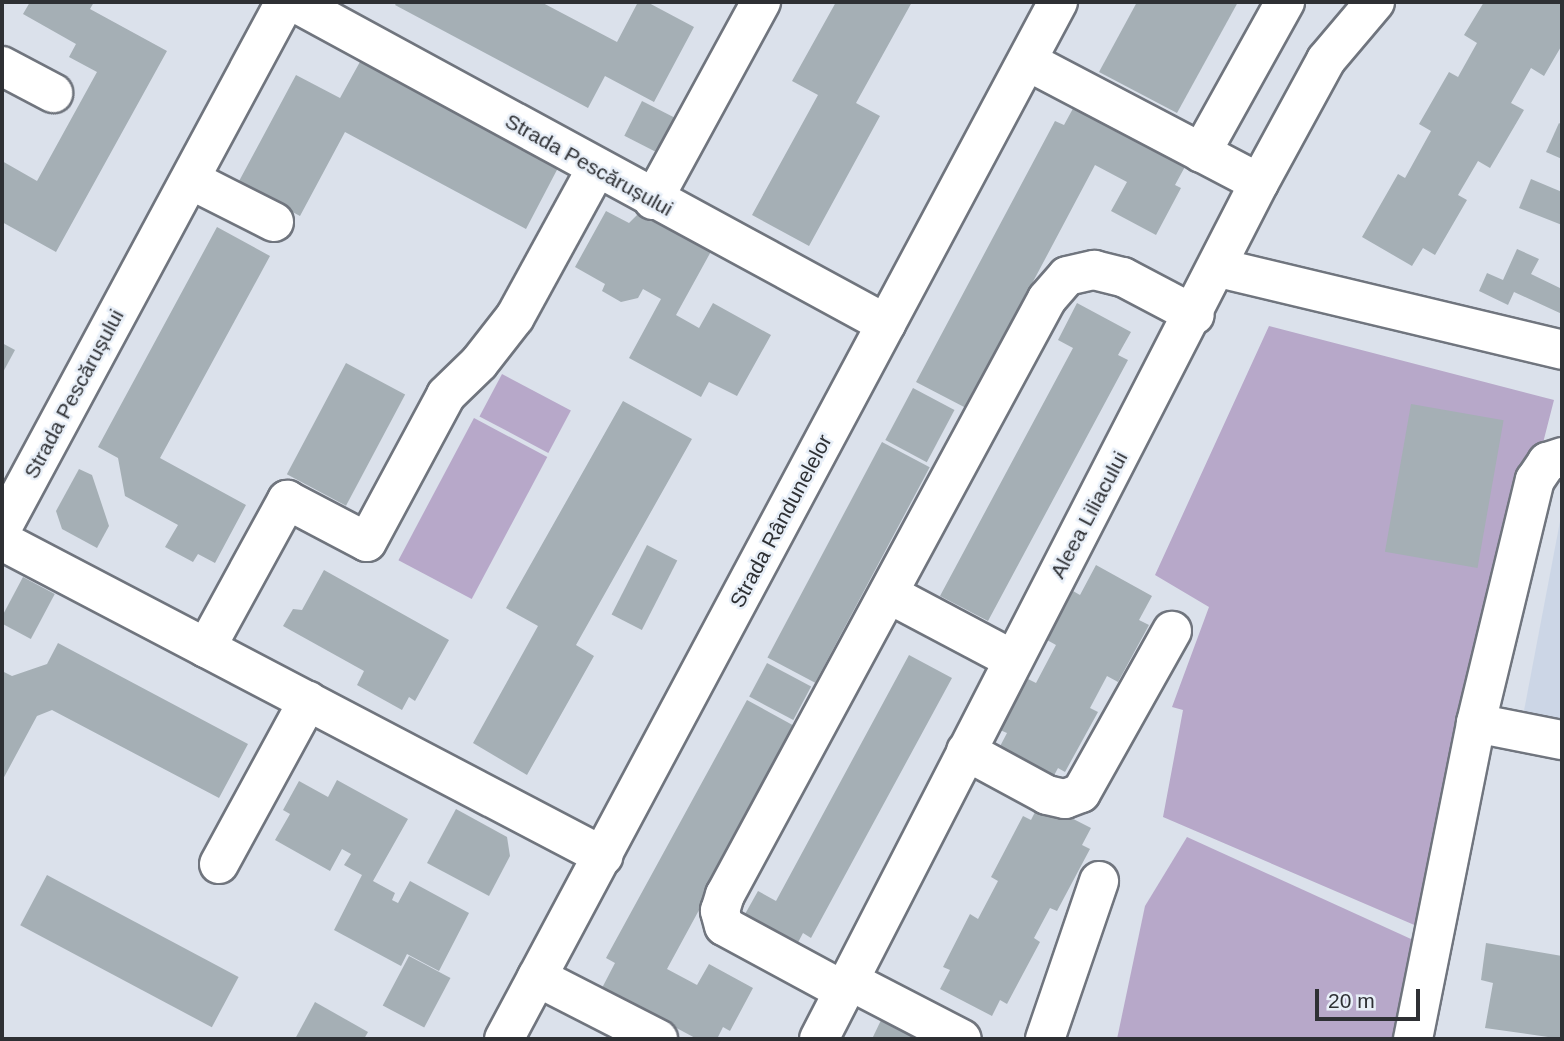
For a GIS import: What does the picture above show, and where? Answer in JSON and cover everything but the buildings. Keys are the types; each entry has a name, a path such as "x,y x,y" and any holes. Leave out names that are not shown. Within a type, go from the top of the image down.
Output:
{"street":[{"name":"Strada Pescărușului","path":"2,528 285,2"},
{"name":"Strada Pescărușului","path":"294,2 596,169 886,324"},
{"path":"653,200 761,2"},
{"name":"Strada Rândunelelor","path":"504,1039 1058,2"},
{"path":"1201,153 1285,2"},
{"name":"Aleea Liliacului","path":"819,1039 1012,659 1195,315 1259,184 1326,61 1375,2"},
{"path":"1027,61 1259,184"},
{"path":"2,66 53,93"},
{"path":"206,648 287,500 367,542 446,395 479,363 515,317 596,169"},
{"path":"191,180 274,222"},
{"path":"1219,268 1562,350"},
{"path":"962,1039 741,939 724,926 720,911 1047,299 1066,276 1094,270 1123,277 1195,315"},
{"path":"1413,1039 1476,723 1535,480 1547,462 1562,457"},
{"path":"2,541 603,856"},
{"path":"889,594 1012,659"},
{"path":"966,751 1047,795 1065,799 1081,793 1172,631"},
{"path":"219,864 308,701"},
{"path":"1476,723 1562,740"},
{"path":"1045,1039 1099,881"},
{"path":"537,977 658,1039"}],"shaded area":[{"path":"1269,326 1554,400 1419,927 1163,817 1183,710 1172,707 1209,607 1155,575"},
{"path":"502,374 571,411 548,453 479,416"},
{"path":"474,418 547,457 472,599 398,560"},
{"path":"1562,511 1562,723 1523,716"},
{"path":"1187,837 1422,944 1403,1039 1117,1039 1145,906"}]}
